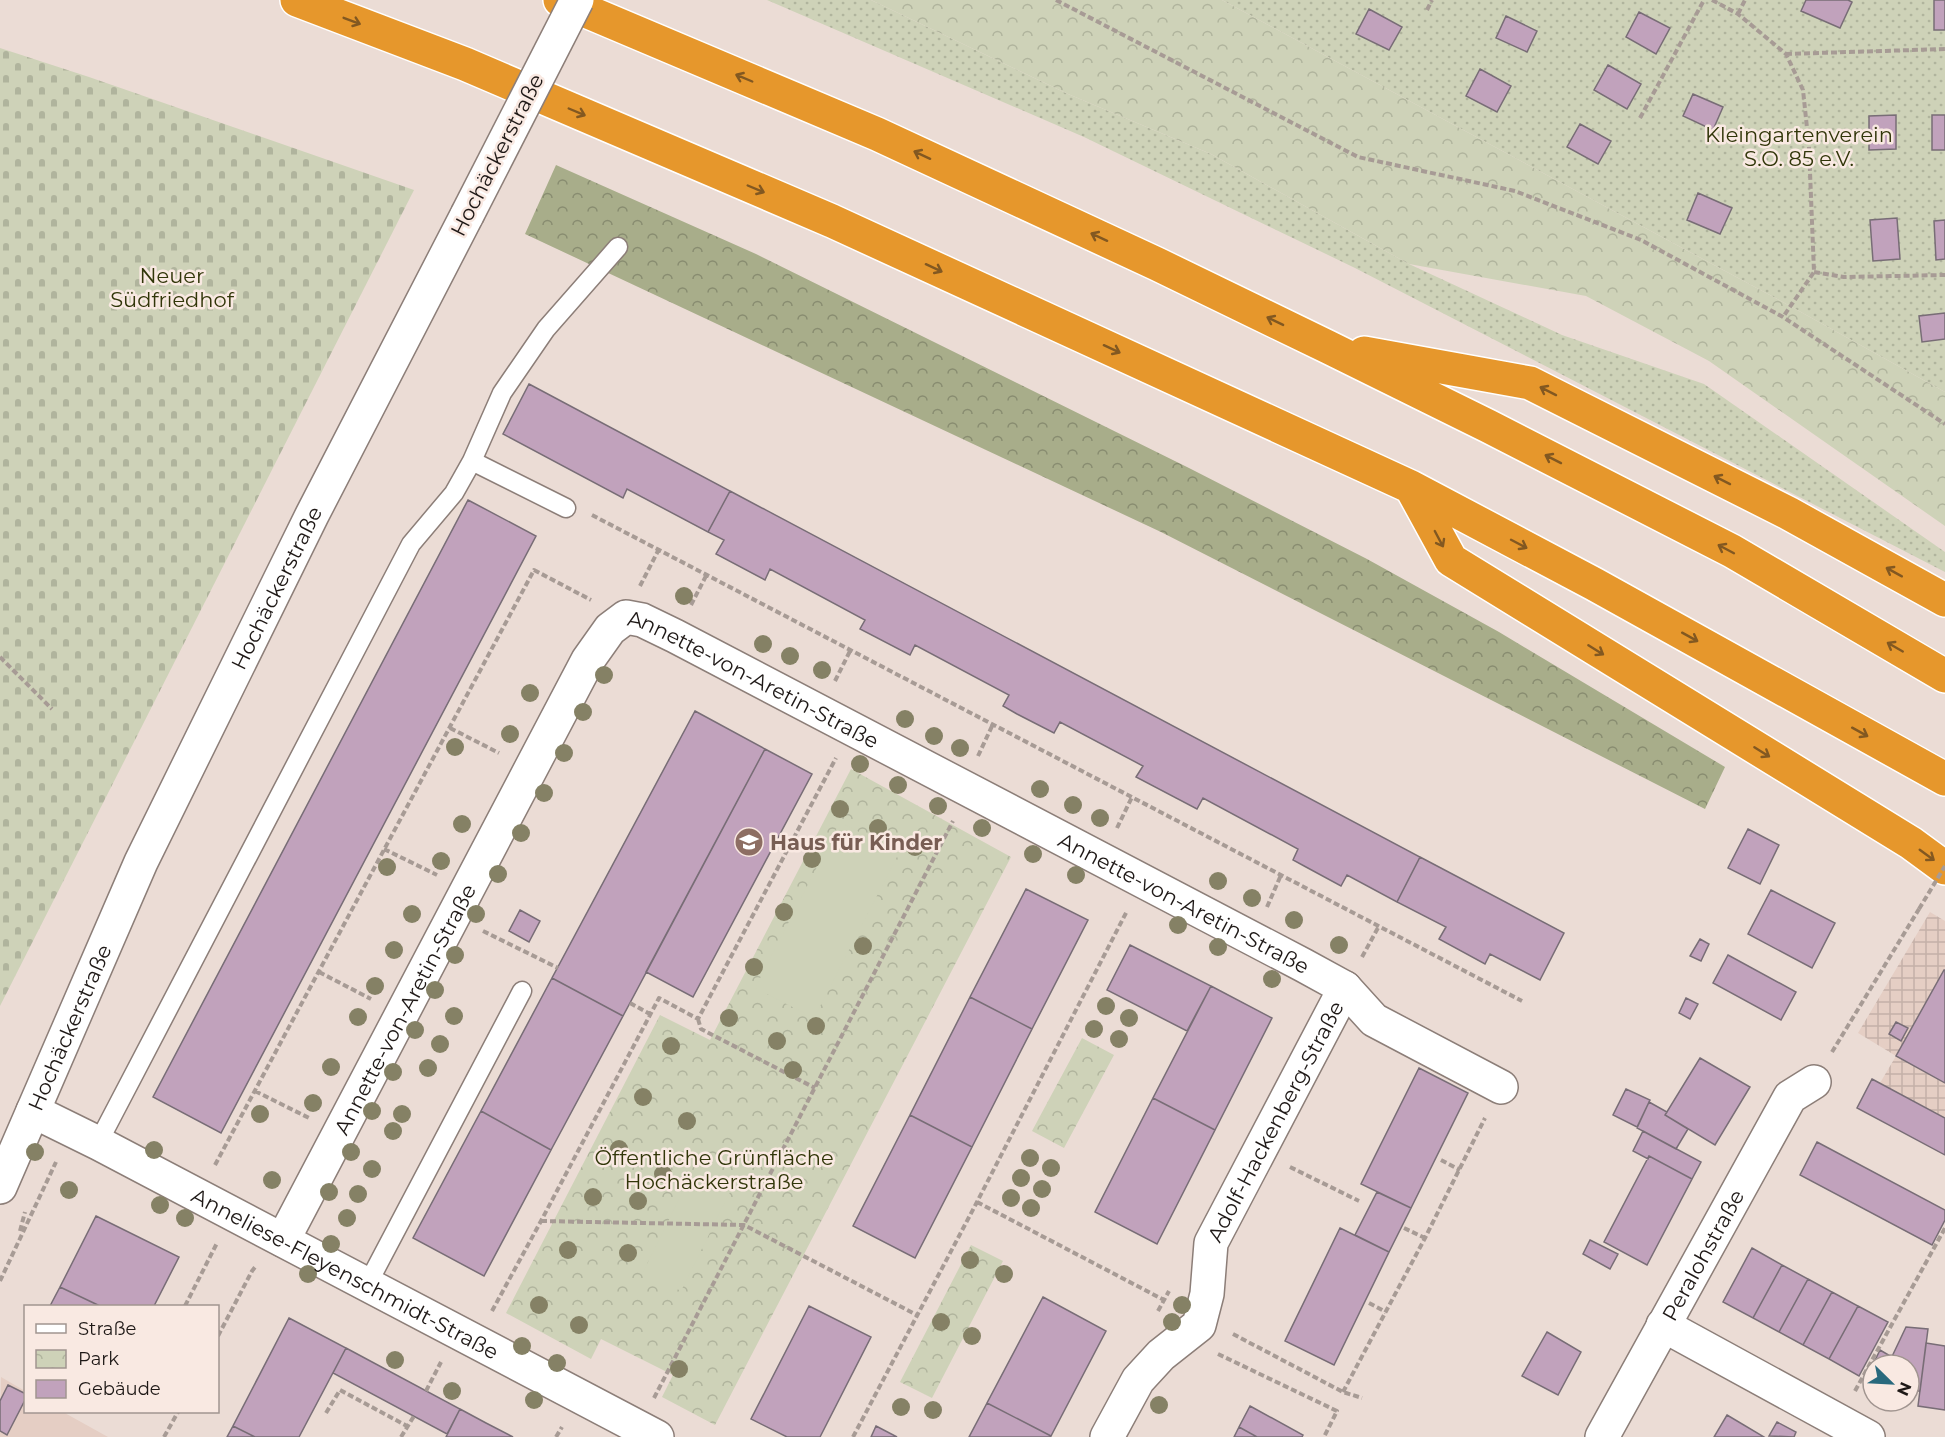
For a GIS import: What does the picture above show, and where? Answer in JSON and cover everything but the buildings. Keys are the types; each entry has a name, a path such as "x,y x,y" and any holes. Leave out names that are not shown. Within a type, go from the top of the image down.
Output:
{"highway":[{"path":"297,0 465,64 832,221 1411,487 1594,584 1945,779"},
{"path":"560,0 877,134 1157,264 1328,347 1732,551 1945,676"},
{"path":"1328,347 1530,382 1788,513 1945,600"},
{"path":"1411,487 1451,560 1911,843 1945,867"}],"street":[{"name":"Hochäckerstraße","path":"0,1187 141,862 188,763 312,515 577,0"},
{"name":"Annette-von-Aretin-Straße","path":"283,1240 588,660 610,629 626,617 642,620 675,636 1345,988 1374,1020 1501,1087"},
{"name":"Adolf-Hackenberg-Straße","path":"1192,1331 1207,1294 1211,1243 1345,988"},
{"name":"Peralohstraße","path":"1602,1437 1790,1097 1814,1082"},
{"name":"Anneliese-Fleyenschmidt-Straße","path":"33,1111 657,1437"},
{"path":"1663,1325 1868,1437"},
{"path":"1107,1437 1138,1380 1161,1355 1192,1331"}],"lane":[{"path":"98,1143 411,544 454,493 472,461 502,393 546,329 618,247"},
{"path":"472,461 566,508"},
{"path":"367,1285 522,991"}],"path":[{"path":"1056,0 1359,157 1515,191 1641,240 1783,317 1945,424"},
{"path":"1427,10 1432,0"},
{"path":"1640,118 1704,0"},
{"path":"1712,0 1738,14 1786,54 1803,90 1809,147 1814,273 1783,317"},
{"path":"1738,14 1745,0"},
{"path":"1786,54 1945,49"},
{"path":"1814,273 1844,277 1945,275"},
{"path":"566,508 581,510 659,549 1522,1001"},
{"path":"214,1167 534,570 626,617"},
{"path":"0,657 51,709"},
{"path":"698,1019 851,728"},
{"path":"667,1371 949,829"},
{"path":"1814,1082 1945,867"},
{"path":"853,1437 1143,881"},
{"path":"453,916 558,968"},
{"path":"476,1342 658,998 698,1019 702,1029 815,1088"},
{"path":"630,1003 650,1014"},
{"path":"1343,1392 1461,1170 1501,1087"},
{"path":"1258,1151 1359,1201"},
{"path":"0,1281 56,1160"},
{"path":"1441,1160 1461,1170"},
{"path":"977,1202 1164,1300"},
{"path":"541,1221 744,1225 917,1315"},
{"path":"1840,1422 1860,1380 1945,1227"},
{"path":"1404,1228 1425,1238"},
{"path":"186,1305 219,1240"},
{"path":"219,1334 252,1271 283,1240"},
{"path":"1369,1303 1386,1312"},
{"path":"1192,1331 1212,1323 1343,1392 1362,1398"},
{"path":"1192,1331 1337,1411 1324,1437"},
{"path":"327,1413 340,1390 407,1426"},
{"path":"164,1437 177,1413"},
{"path":"401,1437 414,1416"}],"shaded area":[{"path":"1930,912 1945,921 1945,1118 1880,1083 1896,1056 1858,1033"},
{"path":"1,1377 24,1390 24,1413 65,1413 108,1437 0,1437"}],"green space":[{"path":"767,0 871,0 1068,94 1211,154 1409,264 1562,335 1704,384 1945,552 1945,572 1355,268 1084,137"},
{"path":"871,0 1222,0 1945,392 1945,526 1709,361 1586,296 1409,264 1211,154 1068,94"},
{"name":"Kleingartenverein S.O. 85 e.V.","path":"1222,0 1945,0 1945,392 1790,306"},
{"name":"Neuer Südfriedhof","path":"0,48 414,190 0,1006"},
{"path":"556,165 756,254 1189,468 1367,559 1499,632 1725,767 1705,809 1161,532 525,234"},
{"name":"Öffentliche Grünfläche Hochäckerstraße","path":"851,769 1011,857 715,1425 662,1397 673,1375 601,1339 591,1359 506,1313 660,1015 710,1040"},
{"path":"840,822 899,853 814,1018 755,988"},
{"path":"1082,1038 1114,1055 1064,1148 1032,1131"},
{"path":"699,1159 737,1178 681,1291 643,1272"},
{"path":"971,1245 1003,1261 932,1398 900,1382"}],"place":[{"name":"Haus für Kinder","path":"749,842"}]}
